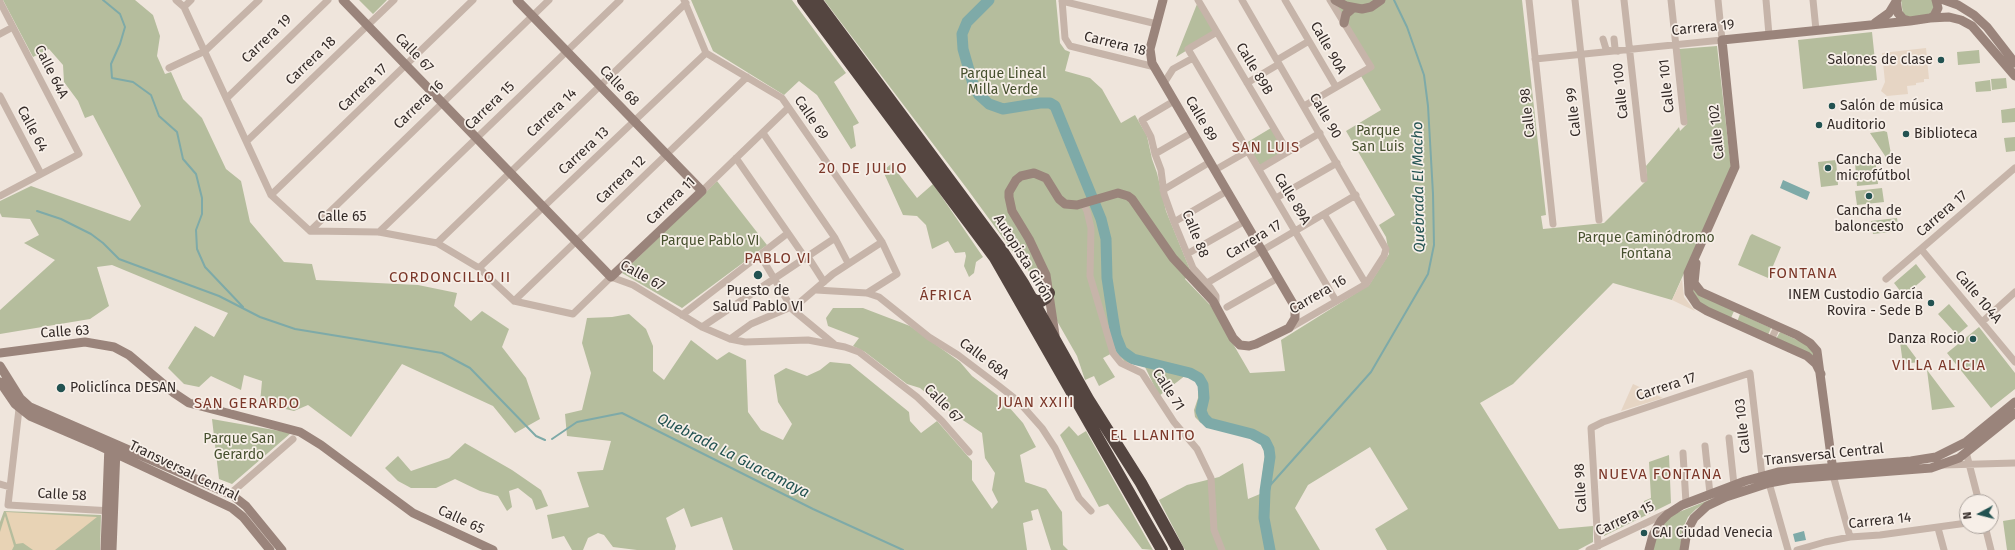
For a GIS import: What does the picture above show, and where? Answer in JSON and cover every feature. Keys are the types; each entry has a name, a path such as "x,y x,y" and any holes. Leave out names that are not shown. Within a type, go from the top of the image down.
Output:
{"highway":[{"name":"Autopista Girón","path":"804,0 980,235 999,264 1162,550"},
{"name":"Autopista Girón","path":"816,0 992,235 1032,298 1088,399 1141,483 1178,550"},
{"path":"1032,298 1036,301 1041,301 1046,298 1049,293"}],"street":[{"name":"Calle 65","path":"176,0 184,7 271,195 310,231 379,232 437,243 479,268 514,302"},
{"path":"184,7 191,0"},
{"path":"169,68 205,51 258,0"},
{"name":"Carrera 19","path":"227,98 328,0"},
{"name":"Calle 67","path":"343,0 611,277 633,285 702,327 730,339 745,342 808,340 834,344 859,352 902,384 942,421 968,452"},
{"name":"Carrera 18","path":"246,141 394,0"},
{"name":"Carrera 17","path":"271,195 473,0"},
{"name":"Calle 68","path":"517,0 702,191"},
{"name":"Carrera 16","path":"310,231 549,0"},
{"name":"Carrera 15","path":"379,232 620,0"},
{"path":"1062,0 1157,24"},
{"name":"Carrera 18","path":"1062,0 1065,38 1070,46 1155,67"},
{"name":"Calle 89","path":"1163,0 1150,53 1155,67 1295,307 1301,313 1309,316"},
{"name":"Calle 89B","path":"1198,0 1288,152"},
{"name":"Calle 90","path":"1242,0 1385,245"},
{"name":"Calle 90A","path":"1285,0 1336,87"},
{"path":"1304,106 1370,67 1330,0"},
{"path":"1335,0 1353,8 1371,7 1381,0"},
{"name":"Calle 98","path":"1529,0 1553,224"},
{"name":"Calle 99","path":"1576,0 1599,220"},
{"name":"Calle 100","path":"1624,0 1644,179"},
{"name":"Calle 101","path":"1671,0 1684,122"},
{"name":"Calle 102","path":"1698,253 1735,167 1718,0"},
{"path":"1766,0 1769,35"},
{"path":"1813,0 1816,30"},
{"path":"1930,18 1938,8 1936,0"},
{"path":"1944,0 1969,10 1980,20 2015,63"},
{"path":"1896,1 1897,9 1901,17 1910,21"},
{"path":"1873,24 1886,16 1896,1"},
{"name":"Calle 64A","path":"0,2 78,154 41,174"},
{"path":"685,2 706,53"},
{"name":"Carrera 14","path":"437,243 685,2"},
{"path":"1344,23 1346,14 1353,8"},
{"name":"Carrera 19","path":"1535,59 1949,17 1961,20 1972,26 2015,76"},
{"path":"0,34 13,27"},
{"name":"Calle 89A","path":"1217,32 1188,49 1336,301"},
{"path":"1603,39 1606,49 1615,51 1614,39"},
{"path":"1247,83 1309,41"},
{"name":"Calle 69","path":"706,53 782,98 882,242 897,274 867,293"},
{"name":"Carrera 13","path":"479,268 706,53"},
{"path":"1164,83 1174,69 1193,58"},
{"name":"Carrera 12","path":"514,302 747,77"},
{"name":"Calle 64","path":"0,96 41,174"},
{"name":"Calle 88","path":"1174,101 1142,120 1151,137 1161,170 1163,190 1187,254 1196,272 1207,283 1216,296 1216,305 1233,338 1243,346"},
{"name":"Carrera 11","path":"514,302 573,314 788,108"},
{"path":"763,132 835,238 848,264"},
{"path":"1155,154 1193,132"},
{"path":"1259,169 1320,133"},
{"path":"1215,170 1248,151"},
{"path":"736,158 824,282"},
{"path":"1163,190 1210,162"},
{"path":"1276,198 1337,163"},
{"name":"Carrera 17","path":"1886,279 2015,168"},
{"path":"1059,348 1052,323 1049,293 1042,266 1012,211 1010,204 1009,192 1016,180 1021,176 1034,173 1046,178 1059,198 1065,204 1073,206 1118,193 1132,199 1173,258 1216,305"},
{"path":"0,196 41,174"},
{"path":"1174,222 1227,191"},
{"name":"Carrera 17","path":"1207,283 1356,195"},
{"name":"Calle 71","path":"1086,202 1090,228 1090,276 1113,353 1121,363 1142,373 1174,422 1198,449 1210,478 1214,530 1222,550"},
{"path":"1324,214 1366,284"},
{"path":"1187,254 1244,220"},
{"path":"682,315 788,233"},
{"path":"702,327 775,280 835,238"},
{"path":"730,339 751,324 791,307 816,290 848,264 882,242"},
{"name":"Carrera 16","path":"1243,346 1256,344 1289,328 1366,284 1384,256 1385,245"},
{"name":"Calle 104A","path":"1921,249 2015,362"},
{"path":"1698,253 1694,278 1698,290 1777,326 1814,346 1818,354 1822,374 1833,471 1850,537"},
{"path":"1698,253 1688,273 1689,293 1701,308 1807,356 1816,364 1822,374"},
{"path":"760,255 791,307 834,344"},
{"path":"1227,307 1278,278"},
{"name":"Calle 68A","path":"816,290 867,293 879,297 889,303 929,337 964,359 1018,401 1050,439 1079,498 1091,511"},
{"path":"1982,322 2015,292"},
{"path":"1040,335 1048,306 1049,293"},
{"path":"1289,328 1295,318 1295,307"},
{"path":"1732,322 1738,309"},
{"path":"1770,340 1777,326"},
{"name":"Calle 63","path":"0,353 85,342 110,346 129,355 174,393 189,403 300,432"},
{"path":"0,366 20,398 27,405 113,448"},
{"name":"Carrera 17","path":"1591,428 1603,422 1750,373"},
{"name":"Calle 103","path":"1750,373 1762,476"},
{"path":"0,382 19,409 30,416 113,448"},
{"name":"Transversal Central","path":"1684,550 1690,524 1702,510 1726,497 1769,483 1833,471 1916,460 1945,454 1966,442 2015,402"},
{"path":"0,484 10,486 19,409"},
{"name":"Transversal Central","path":"1649,550 1656,527 1673,510 1686,503 1734,485 1787,470 1920,470 1940,466 1950,462 1966,452 2015,413"},
{"name":"Calle 98","path":"1591,428 1598,546"},
{"name":"Calle 65","path":"300,432 419,517 492,550"},
{"path":"1728,438 1734,485"},
{"path":"230,494 293,439"},
{"path":"1705,446 1710,494"},
{"path":"105,550 115,474 113,448"},
{"path":"112,550 110,511 113,448"},
{"name":"Transversal Central","path":"113,448 134,463 232,508 242,517 270,550"},
{"name":"Transversal Central","path":"113,448 230,494 246,506 282,550"},
{"path":"1966,452 1977,494"},
{"path":"1683,453 1686,503"},
{"path":"115,474 125,466 134,463"},
{"path":"1940,466 2015,463"},
{"path":"1769,483 1788,550"},
{"name":"Calle 58","path":"10,486 8,505 110,511"},
{"name":"Carrera 15","path":"1589,550 1673,510"},
{"name":"Carrera 14","path":"1797,550 1850,537 1959,524"},
{"path":"1938,528 1944,550"},
{"path":"1987,534 1991,550"}],"green space":[{"path":"3,0 135,0 153,15 160,36 157,56 165,74 171,72 183,99 202,118 226,169 241,181 250,222 284,262 312,264 316,280 418,285 457,293 454,306 471,321 482,311 509,329 502,347 526,378 540,419 515,433 493,406 402,364 351,437 308,405 294,411 260,403 262,381 244,375 241,390 211,376 199,387 184,384 168,368 195,326 214,337 228,313 112,265 97,267 109,306 90,319 0,334 0,310 55,260 24,243 39,235 30,219 2,217 0,213 0,201 31,186 130,221 141,206 93,115 85,118 78,101 64,82 63,65 49,49 33,57"},
{"path":"359,0 387,0 373,14"},
{"path":"691,0 792,0 846,73 834,82 859,123 853,126 856,146 851,149 817,95 799,81 784,95 713,51"},
{"path":"824,0 1056,0 1060,43 1065,50 1070,52 1065,71 1090,78 1102,89 1121,123 1135,115 1147,136 1166,211 1191,272 1185,279 1211,306 1250,373 1285,371 1281,340 1369,285 1389,254 1386,237 1379,225 1395,215 1346,131 1381,110 1361,76 1374,68 1333,0 1522,0 1546,215 1541,216 1543,229 1604,223 1647,180 1646,166 1679,127 1680,131 1687,124 1679,49 1717,46 1731,168 1672,300 1613,283 1513,384 1480,403 1559,529 1593,526 1593,542 1578,550 1387,550 1375,529 1408,509 1370,447 1308,485 1295,508 1320,550 1185,550 1159,500 1187,485 1219,477 1243,463 1248,499 1260,494 1265,454 1261,442 1251,437 1201,423 1195,417 1194,410 1198,398 1198,386 1195,379 1186,375 1159,396 1145,367 1125,362 1116,351 1103,358 1115,377 1099,386 1094,376 1085,380 1077,356 1021,258 1014,253"},
{"path":"1901,0 1932,0 1935,8 1933,12 1928,15 1910,18 1903,14"},
{"path":"1197,4 1215,33 1176,57"},
{"path":"1872,32 1877,80 1803,89 1798,40"},
{"path":"1979,50 1980,63 1958,65 1957,52"},
{"path":"2006,78 2007,88 1992,90 1991,79"},
{"path":"1990,80 1991,91 1976,92 1975,82"},
{"path":"2015,108 2015,122 2002,123 2001,110"},
{"path":"1271,128 1285,152 1261,167 1246,143"},
{"path":"1887,132 1891,154 1890,158 1887,159 1870,133"},
{"path":"2015,137 2015,151 2006,152 2004,138"},
{"name":"Cancha de microfútbol","path":"1836,160 1838,185 1821,187 1818,162"},
{"path":"1875,161 1877,172 1856,174 1855,163"},
{"path":"891,164 917,198 933,184 983,257 976,262 974,273 969,277 964,266 966,256 965,252 955,253 948,241 932,249 926,225 917,216 903,215 883,171"},
{"path":"1877,173 1878,184 1857,186 1856,175"},
{"name":"Parque Pablo VI","path":"717,181 767,245 682,308 622,273"},
{"name":"Cancha de baloncesto","path":"1882,188 1884,202 1857,205 1855,191"},
{"name":"Cancha de baloncesto","path":"1897,218 1899,231 1873,234 1871,221"},
{"path":"1752,234 1781,247 1768,278 1738,265"},
{"path":"1916,264 1926,277 1904,296 1894,283"},
{"path":"1691,278 1693,289 1734,311 1731,318 1702,305 1694,299"},
{"path":"1949,304 1968,326 1957,335 1938,314"},
{"path":"833,308 863,308 910,326 960,362 972,376 1001,398 1023,423 1036,447 1020,455 1025,482 1046,489 1062,512 1063,545 1068,550 1051,550 1038,509 1031,511 1033,520 1023,523 1027,550 733,550 722,517 691,527 684,508 666,518 676,546 675,550 637,550 613,547 604,535 598,533 588,538 583,550 572,550 564,536 552,539 547,515 589,507 577,472 603,470 611,441 567,436 565,414 582,410 591,373 582,343 587,318 612,317 629,314 646,329 653,346 653,371 664,380 691,340 717,360 729,352 746,360 748,412 761,430 783,440 792,424 778,402 774,375 786,368 807,376 820,370 830,362 850,364 909,412 910,421 921,433 937,421 972,461 972,480 992,509 998,502 992,490 995,473 985,458 982,433 945,408 920,388 907,384 865,352 853,346 859,338 828,326 826,318"},
{"path":"1740,314 1771,328 1768,335 1737,322"},
{"path":"1979,327 2015,373 2015,389 1991,408 1947,353"},
{"path":"1780,332 1810,346 1819,363 1776,339"},
{"path":"1899,335 1919,362 1903,364"},
{"path":"1927,370 1955,407 1932,410"},
{"name":"Parque San Gerardo","path":"212,419 291,433 232,484 219,479"},
{"path":"1069,426 1078,436 1086,431 1153,550 1142,549 1108,504 1099,507 1060,435"},
{"path":"465,443 512,470 541,490 548,506 536,510 532,499 518,488 509,491 512,507 507,511 498,496 480,491 455,479 436,488 411,488 398,481 385,468 398,456 411,471 449,458"},
{"path":"1669,455 1671,503 1604,536 1602,525 1643,509 1644,501 1651,498 1649,462"},
{"path":"1714,498 1696,509 1688,517 1683,528 1680,550 1652,550 1654,540 1666,520 1674,514"},
{"path":"4,511 101,515 100,550 0,550 0,522"},
{"path":"2015,519 2015,550 2007,550 2003,521"}],"sand":[{"path":"6,512 97,517 55,550 33,550 23,543 16,544"},
{"path":"5,516 14,546 12,550 0,550 0,532"}],"shaded area":[{"path":"1926,48 1929,79 1924,79 1924,82 1916,83 1916,85 1907,86 1908,94 1887,96 1881,91 1885,82 1882,53"},
{"path":"1682,279 1684,297 1695,311 1672,300"},
{"path":"1633,384 1646,390 1663,398 1621,411"}],"water":[{"path":"1783,180 1810,192 1807,200 1780,188"},
{"path":"1804,531 1806,540 1795,542 1793,534"}],"waterway":[{"path":"103,0 120,14 125,27 120,44 111,64 112,78 133,82 151,95 159,116 177,132 183,159 196,174 202,198 202,214 196,230 197,249 205,267 243,307"},
{"path":"989,0 967,22 962,34 963,49 973,84 979,95 989,104 1003,109 1040,103 1050,103 1055,106 1101,219 1106,239 1107,278 1113,318 1116,336 1122,351 1133,359 1190,373 1199,378 1203,385 1204,398 1201,411 1204,418 1209,423 1252,434 1265,441 1269,449 1270,457 1265,491 1264,518 1270,550"},
{"name":"Quebrada El Macho","path":"1265,491 1371,372 1428,274 1434,245 1433,194 1428,106 1424,75 1407,27 1394,0"},
{"name":"Quebrada La Guacamaya","path":"37,211 61,219 91,234 103,243 119,259 219,296 260,317 295,329 442,353 470,368 536,436 545,440"},
{"name":"Quebrada La Guacamaya","path":"552,439 577,422 622,413 813,509 903,550"}],"place":[{"name":"Salones de clase","path":"1941,60"},
{"name":"Salón de música","path":"1832,106"},
{"name":"Auditorio","path":"1819,125"},
{"name":"Biblioteca","path":"1906,134"},
{"name":"Cancha de microfútbol","path":"1828,168"},
{"name":"Cancha de baloncesto","path":"1869,196"},
{"name":"Puesto de Salud Pablo VI","path":"758,275"},
{"name":"INEM Custodio García Rovira - Sede B","path":"1931,303"},
{"name":"Danza Rocio","path":"1973,339"},
{"name":"Policlínca DESAN","path":"61,388"},
{"name":"CAI Ciudad Venecia","path":"1644,533"}],"district":[{"name":"SAN LUIS","path":"1266,148"},
{"name":"20 DE JULIO","path":"863,169"},
{"name":"PABLO VI","path":"778,259"},
{"name":"FONTANA","path":"1803,274"},
{"name":"CORDONCILLO II","path":"450,278"},
{"name":"ÁFRICA","path":"946,296"},
{"name":"VILLA ALICIA","path":"1939,366"},
{"name":"JUAN XXIII","path":"1036,403"},
{"name":"SAN GERARDO","path":"247,404"},
{"name":"EL LLANITO","path":"1153,436"},
{"name":"NUEVA FONTANA","path":"1660,475"}],"park label":[{"name":"Parque Lineal Milla Verde","path":"1003,82"},
{"name":"Parque San Luis","path":"1378,140"},
{"name":"Parque Caminódromo Fontana","path":"1646,246"}]}
